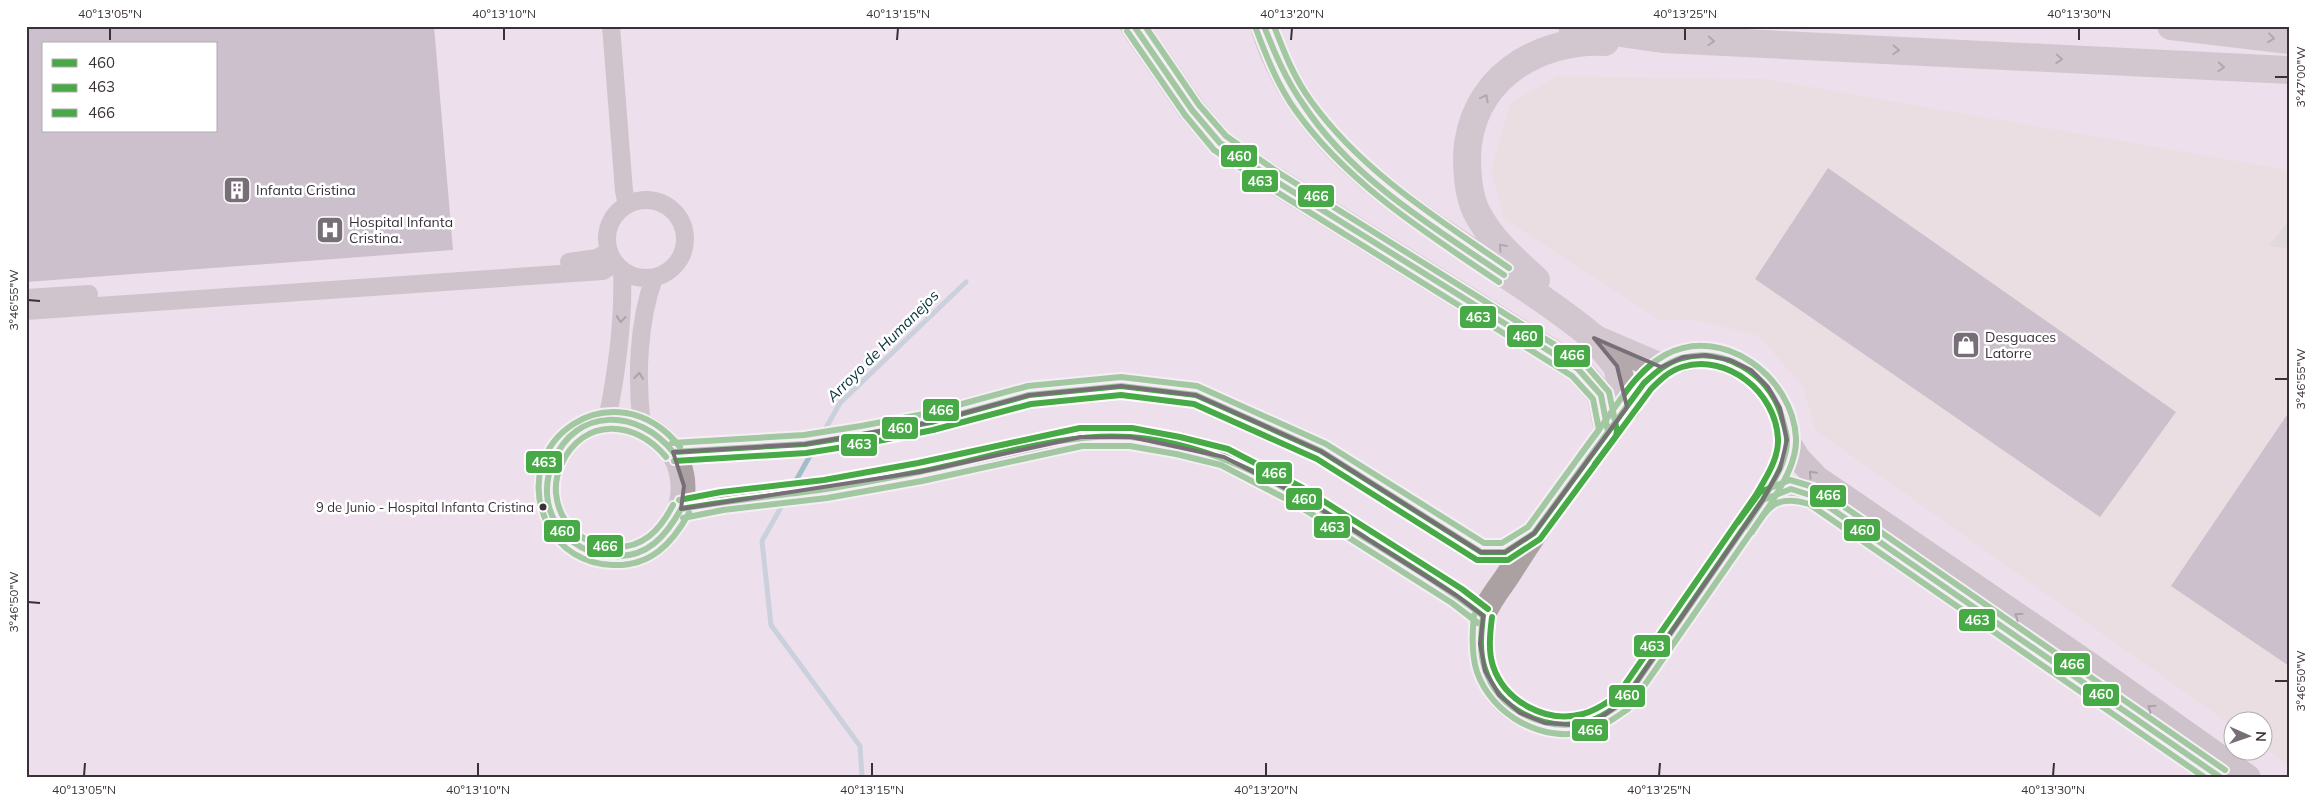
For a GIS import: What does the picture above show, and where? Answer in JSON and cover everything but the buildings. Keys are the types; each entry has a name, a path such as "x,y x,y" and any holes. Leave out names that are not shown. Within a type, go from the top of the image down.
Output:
{"highway":[{"path":"1134,26 1192,110 1220,143 1274,180 1578,369 1601,395 1608,432"},
{"path":"1264,26 1282,74 1301,104 1321,131 1355,165 1408,209 1590,334 1661,367"},
{"path":"1572,26 1662,39 2289,70"},
{"path":"2170,26 2289,40"},
{"path":"1626,407 1622,381 1617,366 1570,313 1500,246 1476,210 1467,170 1468,134 1486,94 1510,68 1544,50 1582,41 1630,44 1662,39"}],"main road":[{"path":"1787,440 1780,469 1763,500 1623,702 1600,718 1573,725 1546,723 1520,713 1499,695 1485,671 1480,644 1483,616 1534,533 1644,383 1661,367 1683,358 1706,355 1730,360 1751,370 1768,387 1780,408 1787,440 1798,458 1816,478 2092,666 2248,777"},
{"path":"673,452 805,444 931,422 1029,395 1122,386 1196,395 1321,451 1481,552 1505,552 1534,533"},
{"path":"607,420 625,420 642,424 665,440 681,467 684,486 681,509 671,529 656,544 636,554 615,558 594,554 574,544 559,529 548,503 546,484 550,466 559,448 572,434 588,425 607,420"},
{"path":"681,509 722,501 799,493 920,472 1081,437 1131,437 1224,457 1298,496 1458,596 1483,616"},
{"path":"1763,500 1791,489 1813,496 2220,777"}],"street":[{"path":"611,26 624,191 627,205"},
{"path":"26,298 583,262 597,258 615,261 632,276 654,278 674,266 681,256 684,244 680,220 672,211 657,202 639,201 627,205 617,213 610,224 607,237 615,261 623,293 616,375 607,420"},
{"path":"26,311 603,271 615,261"},
{"path":"642,424 638,388 647,298 654,278"}],"highlighted area":[{"path":"1594,338 1661,367 1683,357 1706,355 1730,360 1751,370 1768,387 1780,408 1787,440 1780,469 1763,500 1623,702 1600,718 1573,725 1545,723 1520,713 1499,695 1485,671 1480,644 1483,616 1457,596 1298,495 1224,457 1131,437 1081,437 920,472 681,509 684,486 673,452 805,444 931,422 1029,395 1121,386 1196,395 1321,451 1481,552 1505,552 1534,533 1627,407 1617,366"}],"shaded area":[{"path":"1557,76 1766,79 2289,170 2289,766 2272,754 2272,710 2222,710 2222,719 1815,430 1803,387 1759,336 1700,321 1659,320 1504,219 1491,171 1510,103"},
{"path":"2289,220 2289,248 2269,246"}],"waterway":[{"name":"Arroyo de Humanejos","path":"823,433 840,403 966,282"},
{"name":"Arroyo de Humanejos","path":"793,486 812,452"},
{"name":"Arroyo de Humanejos","path":"784,502 762,541 771,625 860,746 862,777"}],"transit line":[{"name":"460","path":"1134,26 1192,110 1220,143 1274,180 1578,369 1601,395 1608,432 1588,459"},
{"name":"466","path":"1145,26 1199,105 1226,136 1279,173 1584,363 1609,392 1617,431 1616,436 1595,464"},
{"name":"460","path":"1264,26 1291,86 1323,131 1345,155 1395,199 1504,275"},
{"name":"466","path":"1274,26 1299,83 1331,127 1353,150 1402,193 1509,268"},
{"name":"463","path":"1256,29 1273,72 1284,92 1296,111 1339,162 1416,226 1499,282"},
{"name":"463","path":"1127,31 1185,115 1214,150 1269,187 1572,376 1593,399 1599,430 1581,454"},
{"name":"466","path":"672,443 804,435 861,426 929,413 1028,386 1121,377 1197,386 1326,444 1484,543 1502,543 1528,527 1629,388 1645,370 1665,355 1687,347 1710,346 1731,352 1751,362 1769,377 1782,395 1792,416 1796,447 1788,473 1770,505 1628,709 1599,727 1571,734 1537,729 1521,722 1494,701 1484,687 1477,672 1472,644 1474,615"},
{"name":"460","path":"673,452 805,444 862,435 931,422 1029,395 1121,386 1196,395 1321,451 1481,552 1505,552 1534,533 1644,383 1666,365 1682,358 1714,356 1742,366 1766,386 1781,414 1787,440 1785,456 1779,472 1763,500 1623,702 1609,712 1589,722 1568,725 1552,724 1524,714 1511,706 1500,695 1491,683 1485,669 1481,649 1483,616"},
{"name":"463","path":"674,461 806,453 933,430 1031,404 1121,395 1194,404 1317,459 1477,560 1508,560 1540,539 1651,389 1669,373 1682,367 1699,364 1716,366 1732,371 1759,392 1775,422 1778,439 1778,446 1771,468 1756,495 1617,696 1592,711 1569,716 1555,716 1542,713 1517,700 1499,679 1491,660 1490,636 1492,617"},
{"name":"463","path":"680,447 654,424 626,413 599,414 574,424 554,442 542,466 539,494 548,525 559,542 574,554 602,564 626,565 649,558 667,544 689,513"},
{"name":"460","path":"673,452 659,438 643,428 626,422 609,420 592,423 577,431 563,444 553,462 548,479 547,496 551,512 558,526 568,538 581,547 596,553 614,556 626,556 646,549 662,536 681,509"},
{"name":"466","path":"679,500 721,492 824,480 918,463 1080,428 1132,428 1228,449 1303,488 1462,589 1488,609"},
{"name":"466","path":"666,457 654,445 640,436 625,430 610,429 596,431 582,438 571,449 561,465 557,479 556,494 565,520 573,530 584,539 612,547 633,545 649,536 656,530 673,505"},
{"name":"460","path":"681,509 849,485 945,467 1050,442 1103,437 1130,437 1164,441 1196,449 1226,460 1284,488 1427,576 1483,616"},
{"name":"463","path":"683,518 723,510 827,498 922,481 1082,446 1130,446 1176,454 1221,465 1294,503 1452,603 1478,623"},
{"name":"466","path":"1738,522 1760,492 1790,480 1817,488 2225,770"},
{"name":"460","path":"1745,527 1763,500 1791,489 1813,496 2220,777"},
{"name":"463","path":"1752,532 1763,515 1775,504 1789,500 1809,504 2204,777"}],"place":[{"name":"Infanta Cristina","path":"237,190"},
{"name":"Hospital Infanta Cristina.","path":"330,230"},
{"name":"Desguaces Latorre","path":"1966,345"},
{"name":"9 de Junio - Hospital Infanta Cristina","path":"543,507"}]}
